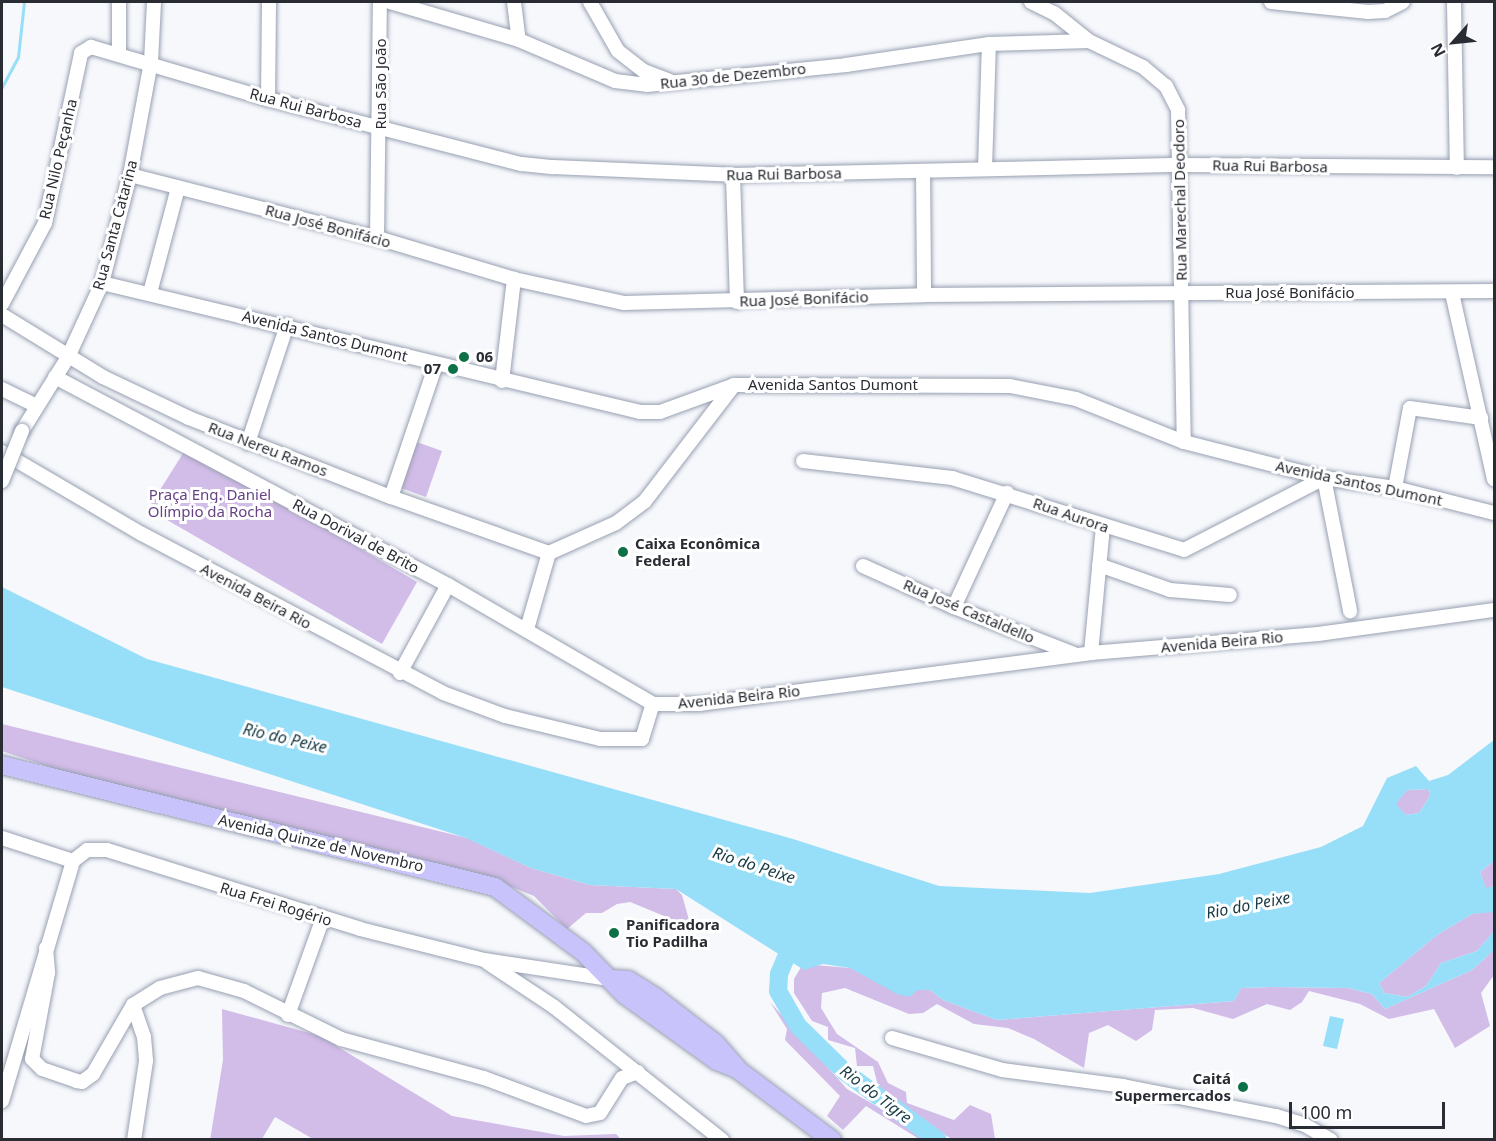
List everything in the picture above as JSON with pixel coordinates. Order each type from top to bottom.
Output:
[{"type":"main road","name":"Avenida Quinze de Novembro","points":[[2,765],[495,887],[547,922],[612,979],[625,995],[653,1006],[687,1031],[717,1061],[737,1069],[832,1140]]},
{"type":"street","points":[[119,2],[119,53]]},
{"type":"street","name":"Rua Santa Catarina","points":[[2,481],[35,405],[68,357],[102,283],[130,175],[151,62],[154,2]]},
{"type":"street","points":[[268,99],[269,2]]},
{"type":"street","name":"Rua São João","points":[[377,238],[381,128],[380,2]]},
{"type":"street","name":"Rua 30 de Dezembro","points":[[390,2],[519,40],[615,81],[646,86],[846,65],[989,44],[1089,41]]},
{"type":"street","points":[[514,2],[519,40]]},
{"type":"street","points":[[590,2],[618,51],[644,71],[672,82]]},
{"type":"street","name":"Rua Marechal Deodoro","points":[[1031,2],[1053,13],[1089,41],[1143,67],[1166,86],[1178,110],[1182,165],[1181,294],[1184,442]]},
{"type":"street","points":[[1271,2],[1368,12],[1385,11],[1403,2]]},
{"type":"street","points":[[1454,2],[1457,168]]},
{"type":"street","points":[[985,169],[989,44]]},
{"type":"street","name":"Rua Rui Barbosa","points":[[90,47],[151,62],[268,99],[530,165],[733,175],[1182,165],[1494,167]]},
{"type":"street","name":"Rua Nilo Peçanha","points":[[2,304],[45,223],[81,53],[90,47]]},
{"type":"street","points":[[923,171],[924,295]]},
{"type":"street","name":"Rua José Bonifácio","points":[[130,175],[377,238],[514,279],[624,303],[737,302],[924,295],[1494,291]]},
{"type":"street","points":[[733,175],[737,302]]},
{"type":"street","points":[[150,293],[178,188]]},
{"type":"street","points":[[502,381],[514,279]]},
{"type":"street","name":"Avenida Santos Dumont","points":[[102,283],[287,325],[502,381],[640,412],[660,412],[734,385],[1010,386],[1076,399],[1184,442],[1324,478],[1395,488],[1494,513]]},
{"type":"street","points":[[1452,293],[1494,479]]},
{"type":"street","name":"Rua Nereu Ramos","points":[[2,315],[103,377],[248,443],[391,497],[549,552]]},
{"type":"street","points":[[248,443],[287,325]]},
{"type":"street","points":[[391,497],[436,364]]},
{"type":"street","name":"Rua Dorival de Brito","points":[[55,377],[448,585],[653,704]]},
{"type":"street","points":[[527,629],[549,552],[616,523],[632,512],[707,422],[734,385]]},
{"type":"street","points":[[2,388],[35,405]]},
{"type":"street","points":[[685,402],[707,422]]},
{"type":"street","points":[[1395,488],[1410,408],[1481,418]]},
{"type":"street","name":"Avenida Beira Rio","points":[[2,452],[142,534],[400,674],[505,716],[600,739],[642,739],[653,704],[700,705],[1091,652],[1318,634],[1494,610]]},
{"type":"street","name":"Rua Aurora","points":[[803,461],[952,478],[1007,493],[1103,526],[1184,550],[1324,478]]},
{"type":"street","points":[[1324,478],[1350,610]]},
{"type":"street","points":[[954,608],[1007,493]]},
{"type":"street","points":[[1091,652],[1103,526]]},
{"type":"street","points":[[1099,565],[1170,590],[1230,594]]},
{"type":"street","name":"Rua José Castaldello","points":[[863,566],[954,608],[1077,655]]},
{"type":"street","points":[[400,674],[448,585]]},
{"type":"street","points":[[2,838],[73,861],[2,1101]]},
{"type":"street","name":"Rua Frei Rogério","points":[[73,861],[87,850],[107,850],[323,918],[484,960],[612,979]]},
{"type":"street","points":[[288,1015],[323,918]]},
{"type":"street","points":[[46,948],[48,973],[32,1059],[36,1066],[76,1081],[88,1079],[133,1005],[159,988],[198,978],[244,991],[288,1015],[341,1039],[484,1077],[586,1116],[600,1113],[622,1078],[638,1072]]},
{"type":"street","name":"Rua Frei Rogério","points":[[484,960],[532,990],[722,1140]]},
{"type":"street","points":[[133,1005],[144,1037],[146,1061],[134,1140]]},
{"type":"street","points":[[892,1038],[1002,1071],[1123,1086],[1276,1116],[1303,1124],[1331,1140]]},
{"type":"green space","points":[[414,441],[442,451],[426,497],[398,487]]},
{"type":"green space","name":"Praça Eng. Daniel Olímpio da Rocha","points":[[187,447],[417,582],[382,644],[148,509]]},
{"type":"green space","points":[[2,724],[467,838],[531,868],[590,885],[676,889],[682,895],[691,927],[630,902],[617,904],[602,913],[586,913],[567,929],[534,896],[489,878],[85,779],[2,751]]},
{"type":"green space","points":[[1428,789],[1430,796],[1419,813],[1406,815],[1395,804],[1407,790]]},
{"type":"green space","points":[[1494,861],[1494,886],[1486,889],[1480,872]]},
{"type":"green space","points":[[1494,911],[1494,931],[1477,951],[1441,963],[1426,986],[1407,997],[1384,993],[1379,983],[1437,935],[1472,914]]},
{"type":"green space","points":[[1494,950],[1494,975],[1481,993],[1490,1026],[1455,1048],[1434,1009],[1389,1019],[1360,1004],[1309,991],[1302,1002],[1290,1010],[1267,1004],[1233,1019],[1193,1008],[1155,1010],[1152,1030],[1136,1041],[1108,1025],[1089,1033],[1084,1068],[1034,1039],[1008,1028],[974,1024],[937,1004],[923,1013],[909,1014],[845,988],[822,993],[821,1008],[837,1034],[878,1062],[888,1083],[906,1092],[907,1103],[954,1120],[970,1105],[991,1114],[995,1139],[952,1139],[890,1102],[878,1086],[873,1066],[857,1066],[855,1048],[828,1040],[828,1027],[812,1021],[794,993],[794,979],[803,964],[850,968],[930,990],[943,1000],[997,1020],[1234,1001],[1241,988],[1271,987],[1348,988],[1372,994],[1385,1009],[1472,970]]},
{"type":"green space","points":[[770,1002],[847,1089],[933,1139],[919,1139],[866,1106],[843,1130],[827,1116],[840,1096],[785,1040],[787,1029]]},
{"type":"green space","points":[[222,1009],[320,1036],[452,1116],[564,1136],[616,1134],[621,1139],[313,1139],[275,1117],[262,1139],[210,1140],[223,1060]]},
{"type":"water","name":"Rio do Peixe","points":[[2,587],[147,659],[793,839],[939,886],[1090,893],[1219,874],[1321,847],[1363,826],[1387,778],[1416,766],[1429,781],[1448,775],[1494,740],[1494,861],[1480,872],[1486,888],[1494,886],[1494,912],[1472,914],[1437,935],[1379,983],[1384,993],[1407,997],[1426,986],[1441,963],[1477,951],[1494,931],[1494,950],[1472,970],[1385,1009],[1372,994],[1348,988],[1271,987],[1241,988],[1234,1001],[997,1020],[943,1000],[930,990],[918,990],[909,997],[897,994],[850,968],[823,964],[804,970],[676,889],[590,885],[531,868],[466,838],[2,687]],"holes":[[[1428,789],[1430,796],[1419,813],[1406,815],[1396,804],[1407,790]]]},
{"type":"water","points":[[1330,1016],[1344,1019],[1337,1049],[1323,1046]]},
{"type":"waterway","points":[[2,87],[18,57],[24,2]]},
{"type":"waterway","name":"Rio do Tigre","points":[[795,936],[779,974],[778,991],[798,1026],[845,1072],[938,1140]]},
{"type":"place","name":"06","points":[[464,357]]},
{"type":"place","name":"07","points":[[453,369]]},
{"type":"place","name":"Caixa Econômica Federal","points":[[623,552]]},
{"type":"place","name":"Panificadora Tio Padilha","points":[[614,933]]},
{"type":"place","name":"Caitá Supermercados","points":[[1243,1087]]}]
